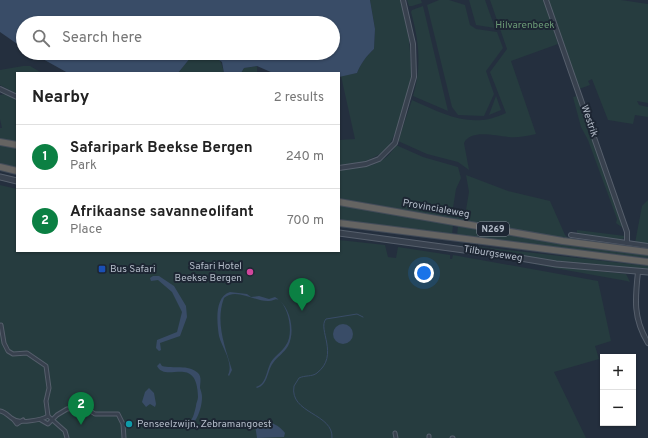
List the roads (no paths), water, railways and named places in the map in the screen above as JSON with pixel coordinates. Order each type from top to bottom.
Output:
[{"type":"highway","points":[[0,142],[16,145]]},
{"type":"highway","points":[[0,167],[16,171]]},
{"type":"highway","name":"Provincialeweg","points":[[340,202],[563,241],[648,252]]},
{"type":"highway","name":"N269","points":[[340,223],[648,262]]},
{"type":"street","points":[[340,168],[366,164],[379,159],[395,142],[414,77],[413,44],[404,0]]},
{"type":"street","name":"Westrik","points":[[546,0],[627,232],[627,243]]},
{"type":"street","points":[[0,89],[16,97]]},
{"type":"street","points":[[0,177],[16,181]]},
{"type":"street","name":"Tilburgseweg","points":[[340,233],[556,264],[648,272]]},
{"type":"street","points":[[571,235],[648,246]]},
{"type":"street","points":[[638,272],[635,309],[640,328],[648,343]]},
{"type":"street","points":[[0,324],[4,343],[9,351],[13,354],[25,353],[46,366],[50,390],[46,404],[48,416],[65,430],[66,438]]},
{"type":"street","points":[[41,420],[48,424],[65,410],[84,407],[93,413],[101,415],[119,414],[123,426],[124,438]]},
{"type":"street","points":[[0,410],[7,413],[14,420],[41,420],[48,416]]},
{"type":"street","points":[[395,433],[396,438]]},
{"type":"water","points":[[0,0],[370,0],[375,29],[374,49],[364,60],[357,73],[340,77],[340,72],[271,72],[257,66],[244,68],[242,72],[224,72],[222,62],[219,60],[340,60],[340,16],[16,16],[16,43],[0,32]]},
{"type":"water","points":[[45,60],[189,60],[179,72],[66,72]]},
{"type":"water","points":[[153,276],[159,276],[174,286],[186,306],[187,317],[180,336],[160,343],[161,350],[159,351],[156,348],[157,340],[177,332],[182,312],[172,292],[158,280],[151,281],[150,278]]},
{"type":"water","points":[[230,292],[247,294],[251,297],[259,296],[269,299],[275,297],[278,299],[264,301],[240,294],[229,295],[224,298],[220,316],[224,343],[232,370],[229,376],[229,361],[219,336],[217,318],[221,299]]},
{"type":"water","points":[[283,305],[288,312],[291,326],[288,346],[271,366],[263,384],[257,388],[256,387],[264,381],[271,361],[284,348],[288,340],[290,328]]},
{"type":"water","points":[[343,324],[350,327],[353,334],[350,341],[343,344],[336,341],[333,334],[336,327]]},
{"type":"water","points":[[160,363],[162,366],[166,367],[194,370],[199,375],[202,403],[198,416],[191,425],[180,427],[173,423],[177,421],[186,425],[192,419],[198,398],[196,384],[192,376],[187,373],[161,371],[157,366]]},
{"type":"water","points":[[149,388],[154,393],[156,404],[155,407],[150,404],[146,407],[142,402],[145,392]]},
{"type":"water","points":[[260,420],[271,422],[283,430],[285,433],[284,437],[257,438],[255,425]]},
{"type":"waterway","points":[[332,438],[331,430],[326,423],[298,402],[294,395],[294,386],[299,378],[311,376],[317,373],[324,366],[328,351],[324,329],[326,319],[357,314],[363,317]]},
{"type":"place","name":"Bus Safari","points":[[102,269]]},
{"type":"place","name":"Safari Hotel Beekse Bergen","points":[[250,272]]},
{"type":"place","name":"Safaripark Beekse Bergen","points":[[302,311]]},
{"type":"place","name":"Penseelzwijn, Zebramangoest","points":[[129,424]]},
{"type":"place","name":"Afrikaanse savanneolifant","points":[[81,425]]},
{"type":"park label","name":"Hilvarenbeek","points":[[525,25]]}]
